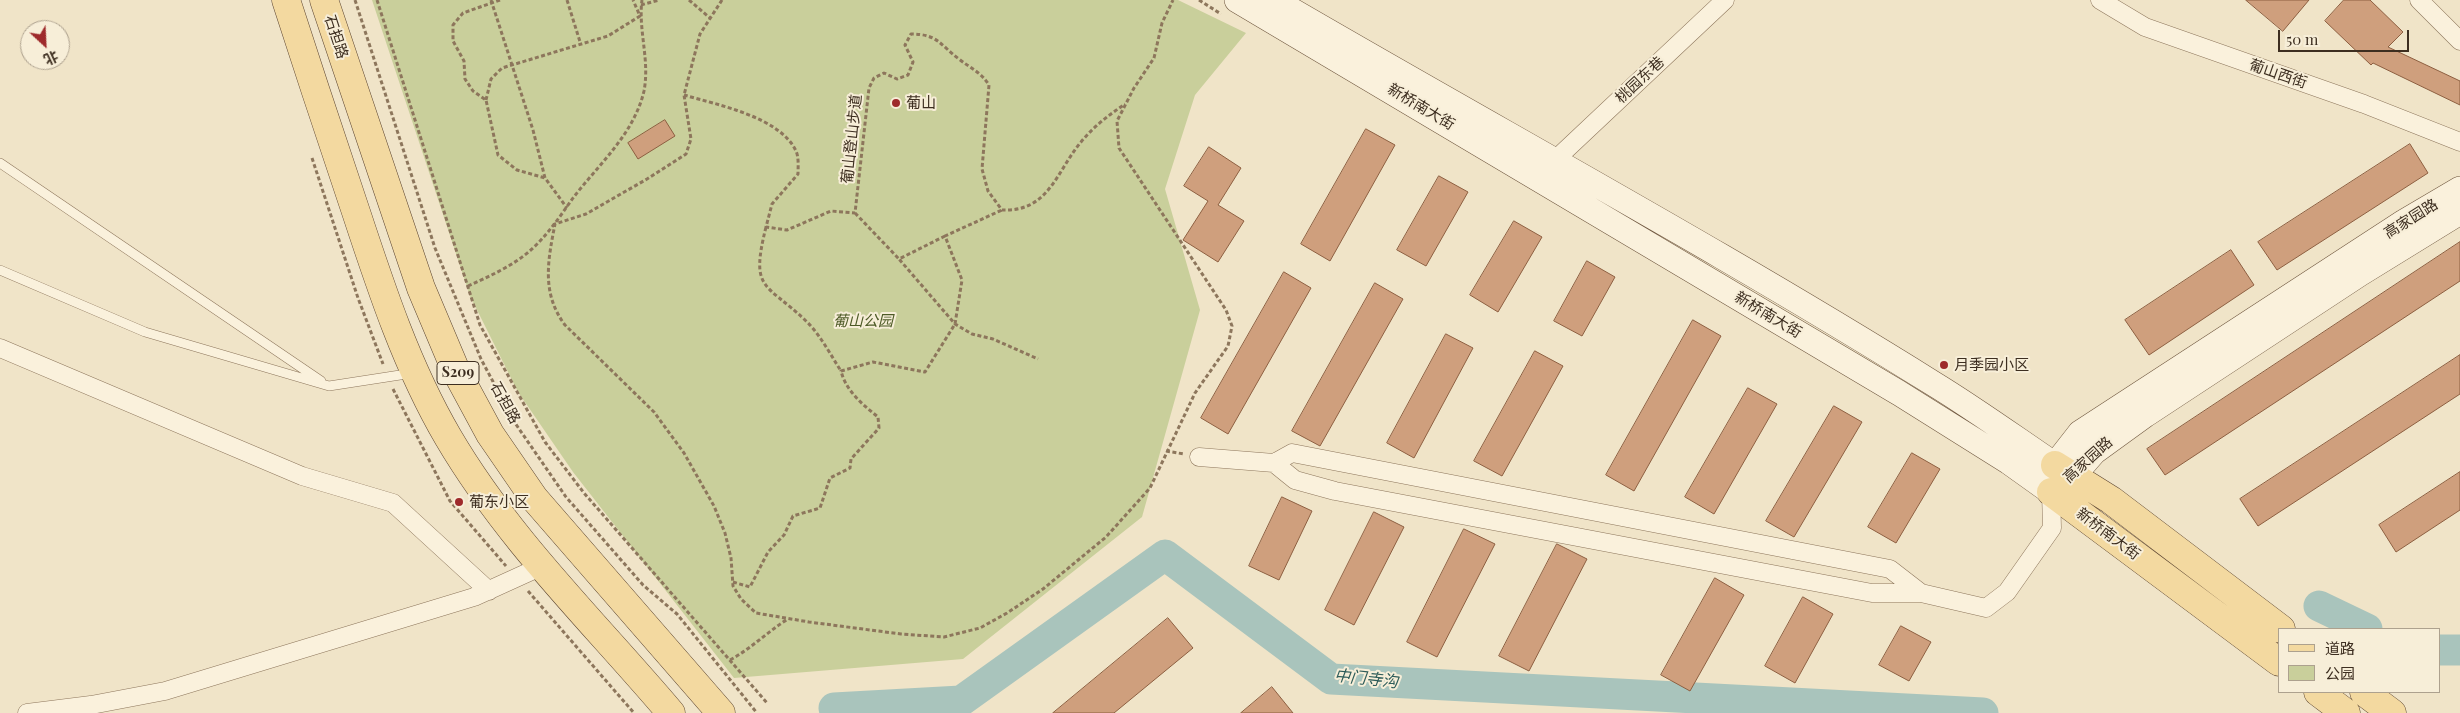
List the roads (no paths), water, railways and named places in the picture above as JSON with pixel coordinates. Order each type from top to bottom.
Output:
[{"type":"main road","name":"S209","points":[[286,0],[387,305],[415,372],[447,436],[482,490],[540,567],[671,713]]},
{"type":"main road","name":"石担路","points":[[324,0],[420,288],[456,371],[490,434],[534,498],[721,713]]},
{"type":"main road","name":"新桥南大街","points":[[1237,0],[1899,392],[2009,462],[2060,478],[2111,500],[2280,628]]},
{"type":"main road","name":"新桥南大街","points":[[1274,0],[1392,69],[1556,160],[1935,384],[2060,478],[2278,661]]},
{"type":"main road","name":"高家园路","points":[[2060,478],[2080,433],[2404,222],[2460,189]]},
{"type":"main road","name":"高家园路","points":[[2060,478],[2145,414],[2362,273],[2460,212]]},
{"type":"main road","points":[[2319,693],[2346,713]]},
{"type":"main road","points":[[2365,693],[2392,713]]},
{"type":"street","name":"桃园东巷","points":[[1556,160],[1725,0]]},
{"type":"street","name":"葡山西街","points":[[2100,0],[2145,27],[2364,104],[2460,142]]},
{"type":"street","points":[[2419,0],[2460,41]]},
{"type":"street","points":[[0,348],[302,476],[393,503],[489,591]]},
{"type":"street","points":[[1199,457],[1274,463],[1292,453],[1890,569],[1921,593]]},
{"type":"street","points":[[1274,463],[1295,480],[1335,491],[1872,593],[1921,593],[1986,608],[2007,592],[2052,528],[2060,478]]},
{"type":"street","points":[[27,713],[91,705],[166,690],[286,656],[489,591],[540,567]]},
{"type":"lane","points":[[0,163],[329,386]]},
{"type":"lane","points":[[0,270],[145,332],[329,386],[415,372]]},
{"type":"waterway","name":"中门寺沟","points":[[834,708],[961,701],[1165,555],[1331,679],[1983,713]]},
{"type":"waterway","name":"中门寺沟","points":[[2319,606],[2365,628]]},
{"type":"waterway","name":"中门寺沟","points":[[2440,650],[2460,650]]},
{"type":"place","name":"葡山","points":[[896,103]]},
{"type":"place","name":"月季园小区","points":[[1944,365]]},
{"type":"place","name":"葡东小区","points":[[459,502]]},
{"type":"park label","name":"葡山公园","points":[[863,321]]}]
